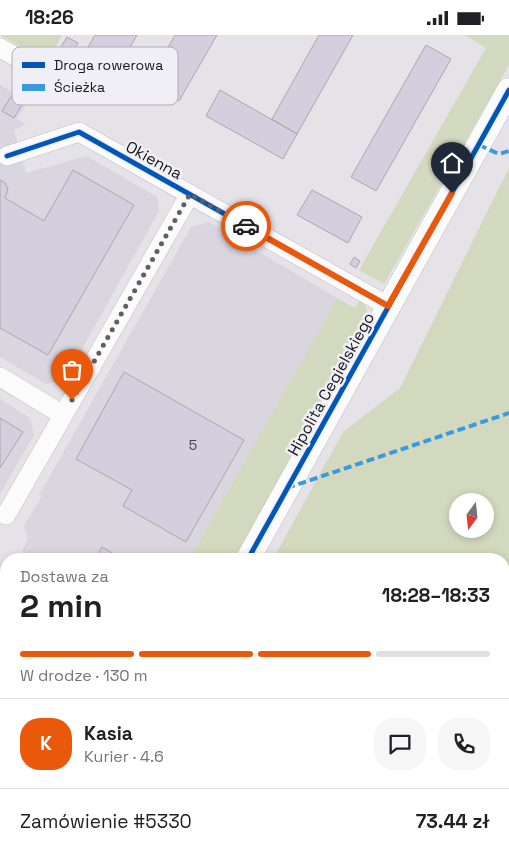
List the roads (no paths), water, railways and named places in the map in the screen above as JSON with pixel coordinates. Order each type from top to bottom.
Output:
[{"type":"street","points":[[0,48],[12,55]]},
{"type":"street","name":"Hipolita Cegielskiego","points":[[251,553],[509,90]]},
{"type":"street","name":"Okienna","points":[[7,156],[79,132],[388,306]]},
{"type":"street","name":"Okienna","points":[[6,515],[190,194]]},
{"type":"street","points":[[0,377],[63,415]]}]
